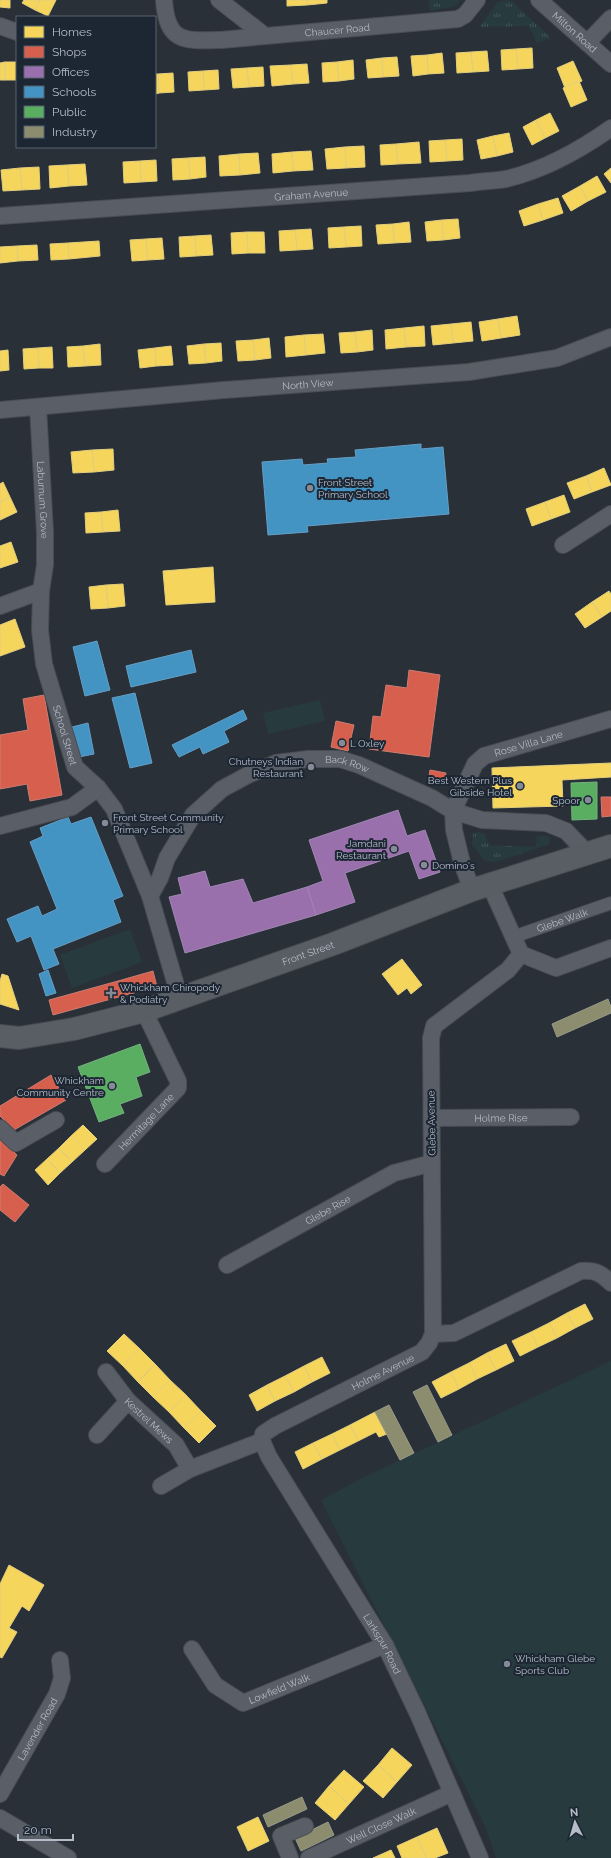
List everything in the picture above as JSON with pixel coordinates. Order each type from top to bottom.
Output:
[{"type":"main road","name":"Front Street","points":[[0,1036],[19,1038],[68,1030],[144,1011],[333,944],[481,887],[611,846]]},
{"type":"street","name":"Chaucer Road","points":[[164,0],[166,23],[176,34],[190,41],[221,40],[458,19],[465,15],[477,0]]},
{"type":"street","points":[[219,0],[264,35]]},
{"type":"street","name":"Milton Road","points":[[539,0],[611,64]]},
{"type":"street","points":[[587,43],[611,18]]},
{"type":"street","points":[[0,26],[16,32]]},
{"type":"street","name":"Graham Avenue","points":[[0,216],[470,183],[506,179],[555,161],[596,139],[611,128]]},
{"type":"street","name":"North View","points":[[0,410],[224,390],[469,372],[557,358],[611,337]]},
{"type":"street","name":"Laburnum Grove","points":[[38,407],[45,532],[45,565],[42,591]]},
{"type":"street","points":[[563,545],[611,514]]},
{"type":"street","points":[[0,606],[42,591]]},
{"type":"street","name":"School Street","points":[[42,591],[40,630],[44,664],[75,768],[98,788],[114,809],[150,896],[180,999]]},
{"type":"street","name":"Rose Villa Lane","points":[[453,811],[475,764],[484,756],[611,719]]},
{"type":"street","name":"Back Row","points":[[150,896],[160,878],[167,858],[193,815],[222,789],[248,775],[276,763],[308,759],[340,759],[359,765],[419,792],[453,811],[482,820],[546,823],[566,831],[587,853]]},
{"type":"street","points":[[0,826],[72,807],[98,788]]},
{"type":"street","points":[[453,811],[454,830],[460,856],[513,937],[521,954],[556,968],[611,948]]},
{"type":"street","name":"Glebe Walk","points":[[513,937],[611,903]]},
{"type":"street","name":"Glebe Avenue","points":[[433,1334],[431,1038],[434,1026],[508,970],[521,954]]},
{"type":"street","name":"Hermitage Lane","points":[[105,1164],[178,1088],[178,1081],[144,1011]]},
{"type":"street","name":"Holme Rise","points":[[432,1118],[571,1117]]},
{"type":"street","points":[[0,1128],[16,1143],[56,1120]]},
{"type":"street","name":"Glebe Rise","points":[[228,1265],[394,1173],[432,1163]]},
{"type":"street","points":[[433,1334],[454,1333],[581,1270],[592,1270],[602,1274],[611,1283]]},
{"type":"street","name":"Holme Avenue","points":[[262,1441],[263,1434],[275,1426],[422,1352],[429,1343],[433,1334]]},
{"type":"street","name":"Kestrel Mews","points":[[106,1372],[128,1401],[176,1445],[190,1469]]},
{"type":"street","points":[[97,1435],[128,1401]]},
{"type":"street","points":[[161,1486],[190,1469],[262,1441]]},
{"type":"street","name":"Larkspur Road","points":[[262,1441],[269,1457],[315,1534],[386,1645],[418,1714],[480,1858]]},
{"type":"street","name":"Lowfield Walk","points":[[192,1649],[214,1685],[243,1703],[386,1645]]},
{"type":"street","name":"Lavender Road","points":[[0,1794],[57,1694],[62,1678],[60,1660]]},
{"type":"street","name":"Well Close Walk","points":[[309,1858],[452,1793]]},
{"type":"street","points":[[0,1818],[68,1858]]},
{"type":"street","points":[[290,1858],[281,1836],[304,1826]]},
{"type":"green space","points":[[429,0],[460,0],[456,6],[430,11]]},
{"type":"green space","points":[[507,0],[513,2],[551,38],[537,43],[529,26],[479,27],[498,2]]},
{"type":"green space","points":[[320,700],[325,721],[268,734],[263,713]]},
{"type":"green space","points":[[478,832],[485,834],[489,845],[536,847],[537,836],[550,837],[549,844],[496,862],[485,861],[472,845],[473,833]]},
{"type":"green space","points":[[130,929],[142,962],[72,988],[60,955]]},
{"type":"green space","name":"Whickham Glebe Sports Club","points":[[611,1361],[611,1858],[496,1858],[486,1828],[321,1500],[364,1477]]},
{"type":"building: Homes","points":[[0,0],[10,0],[10,8],[0,7]]},
{"type":"building: Homes","points":[[24,0],[40,0],[35,10],[22,3]]},
{"type":"building: Homes","points":[[40,0],[56,0],[48,16],[35,10]]},
{"type":"building: Homes","points":[[287,0],[307,0],[307,5],[287,6]]},
{"type":"building: Homes","points":[[307,0],[327,0],[327,3],[307,5]]},
{"type":"building: Homes","points":[[532,48],[533,68],[518,69],[516,49]]},
{"type":"building: Homes","points":[[516,49],[518,69],[502,70],[501,50]]},
{"type":"building: Homes","points":[[487,51],[489,71],[473,72],[471,52]]},
{"type":"building: Homes","points":[[471,52],[473,72],[457,73],[456,53]]},
{"type":"building: Homes","points":[[442,53],[444,73],[428,74],[427,55]]},
{"type":"building: Homes","points":[[427,55],[428,74],[413,76],[411,56]]},
{"type":"building: Homes","points":[[397,57],[399,76],[383,77],[382,58]]},
{"type":"building: Homes","points":[[382,58],[383,77],[368,78],[366,60]]},
{"type":"building: Homes","points":[[353,60],[354,79],[339,81],[337,62]]},
{"type":"building: Homes","points":[[573,61],[582,81],[565,88],[557,68]]},
{"type":"building: Homes","points":[[5,62],[5,80],[0,80],[0,63]]},
{"type":"building: Homes","points":[[5,62],[16,62],[16,80],[5,80]]},
{"type":"building: Homes","points":[[337,62],[339,81],[323,82],[322,63]]},
{"type":"building: Homes","points":[[307,64],[309,83],[293,84],[291,65]]},
{"type":"building: Homes","points":[[291,65],[293,84],[272,86],[270,66]]},
{"type":"building: Homes","points":[[263,67],[264,86],[249,87],[247,68]]},
{"type":"building: Homes","points":[[247,68],[249,87],[233,88],[231,69]]},
{"type":"building: Homes","points":[[218,70],[219,89],[204,90],[203,71]]},
{"type":"building: Homes","points":[[203,71],[204,90],[189,91],[188,72]]},
{"type":"building: Homes","points":[[173,73],[174,92],[159,93],[158,74]]},
{"type":"building: Homes","points":[[156,74],[158,74],[159,93],[156,94]]},
{"type":"building: Homes","points":[[579,81],[587,100],[571,107],[563,88]]},
{"type":"building: Homes","points":[[550,113],[559,131],[545,138],[536,120]]},
{"type":"building: Homes","points":[[536,120],[545,138],[532,145],[523,127]]},
{"type":"building: Homes","points":[[509,133],[513,152],[497,156],[493,136]]},
{"type":"building: Homes","points":[[493,136],[497,156],[481,159],[477,140]]},
{"type":"building: Homes","points":[[462,139],[463,160],[447,161],[445,140]]},
{"type":"building: Homes","points":[[445,140],[447,161],[430,162],[429,141]]},
{"type":"building: Homes","points":[[419,142],[421,163],[398,164],[396,144]]},
{"type":"building: Homes","points":[[396,144],[398,164],[381,165],[380,145]]},
{"type":"building: Homes","points":[[364,146],[365,167],[346,168],[345,147]]},
{"type":"building: Homes","points":[[345,147],[346,168],[327,169],[325,149]]},
{"type":"building: Homes","points":[[311,151],[313,170],[293,171],[292,152]]},
{"type":"building: Homes","points":[[292,152],[293,171],[273,173],[272,154]]},
{"type":"building: Homes","points":[[258,153],[260,173],[240,175],[239,154]]},
{"type":"building: Homes","points":[[239,154],[240,175],[220,176],[219,156]]},
{"type":"building: Homes","points":[[205,157],[206,177],[190,179],[188,158]]},
{"type":"building: Homes","points":[[188,158],[190,179],[173,180],[172,159]]},
{"type":"building: Homes","points":[[156,160],[157,181],[141,182],[140,161]]},
{"type":"building: Homes","points":[[140,161],[141,182],[124,183],[123,162]]},
{"type":"building: Homes","points":[[85,164],[87,185],[69,186],[67,165]]},
{"type":"building: Homes","points":[[67,165],[69,186],[50,188],[49,166]]},
{"type":"building: Homes","points":[[39,167],[40,189],[22,190],[20,168]]},
{"type":"building: Homes","points":[[20,168],[22,190],[3,191],[1,170]]},
{"type":"building: Homes","points":[[611,168],[611,183],[604,174]]},
{"type":"building: Homes","points":[[597,176],[606,192],[588,201],[580,186]]},
{"type":"building: Homes","points":[[580,186],[588,201],[571,211],[562,196]]},
{"type":"building: Homes","points":[[558,198],[563,213],[543,220],[538,204]]},
{"type":"building: Homes","points":[[538,204],[543,220],[524,226],[519,211]]},
{"type":"building: Homes","points":[[458,219],[460,238],[443,240],[442,220]]},
{"type":"building: Homes","points":[[442,220],[443,240],[427,241],[425,222]]},
{"type":"building: Homes","points":[[409,222],[411,242],[394,243],[393,224]]},
{"type":"building: Homes","points":[[393,224],[394,243],[378,244],[376,225]]},
{"type":"building: Homes","points":[[361,226],[362,246],[346,247],[344,227]]},
{"type":"building: Homes","points":[[344,227],[346,247],[329,248],[328,228]]},
{"type":"building: Homes","points":[[311,229],[313,249],[297,250],[295,230]]},
{"type":"building: Homes","points":[[295,230],[297,250],[280,251],[279,231]]},
{"type":"building: Homes","points":[[247,232],[264,232],[265,253],[248,253]]},
{"type":"building: Homes","points":[[247,232],[248,253],[232,254],[231,233]]},
{"type":"building: Homes","points":[[211,235],[213,255],[196,256],[195,236]]},
{"type":"building: Homes","points":[[195,236],[196,256],[180,257],[179,237]]},
{"type":"building: Homes","points":[[162,238],[164,259],[148,260],[146,239]]},
{"type":"building: Homes","points":[[146,239],[148,260],[132,261],[130,240]]},
{"type":"building: Homes","points":[[99,241],[100,256],[69,259],[68,243]]},
{"type":"building: Homes","points":[[68,243],[69,259],[51,260],[50,244]]},
{"type":"building: Homes","points":[[37,245],[38,260],[18,261],[17,246]]},
{"type":"building: Homes","points":[[17,246],[18,261],[0,263],[0,247]]},
{"type":"building: Homes","points":[[517,316],[520,335],[501,338],[498,319]]},
{"type":"building: Homes","points":[[498,319],[501,338],[482,341],[479,322]]},
{"type":"building: Homes","points":[[471,322],[473,341],[453,343],[451,324]]},
{"type":"building: Homes","points":[[451,324],[453,343],[433,345],[431,326]]},
{"type":"building: Homes","points":[[424,326],[425,346],[406,347],[404,328]]},
{"type":"building: Homes","points":[[404,328],[406,347],[386,349],[385,330]]},
{"type":"building: Homes","points":[[372,330],[373,350],[357,352],[355,332]]},
{"type":"building: Homes","points":[[355,332],[357,352],[341,353],[339,333]]},
{"type":"building: Homes","points":[[323,334],[325,353],[306,355],[304,335]]},
{"type":"building: Homes","points":[[304,335],[306,355],[286,357],[285,337]]},
{"type":"building: Homes","points":[[269,338],[271,358],[255,360],[253,340]]},
{"type":"building: Homes","points":[[253,340],[255,360],[238,361],[236,341]]},
{"type":"building: Homes","points":[[221,343],[222,361],[206,363],[204,344]]},
{"type":"building: Homes","points":[[100,344],[101,365],[85,366],[83,346]]},
{"type":"building: Homes","points":[[204,344],[206,363],[189,364],[187,346]]},
{"type":"building: Homes","points":[[83,346],[85,366],[68,367],[67,347]]},
{"type":"building: Homes","points":[[171,346],[173,365],[156,366],[155,348]]},
{"type":"building: Homes","points":[[52,347],[53,368],[39,368],[38,348]]},
{"type":"building: Homes","points":[[38,348],[39,368],[24,369],[23,349]]},
{"type":"building: Homes","points":[[155,348],[156,366],[140,368],[138,350]]},
{"type":"building: Homes","points":[[8,350],[9,370],[0,371],[0,351]]},
{"type":"building: Homes","points":[[113,449],[114,470],[94,472],[92,450]]},
{"type":"building: Homes","points":[[92,450],[94,472],[73,473],[71,452]]},
{"type":"building: Homes","points":[[604,468],[611,485],[592,492],[586,476]]},
{"type":"building: Homes","points":[[586,476],[592,492],[574,499],[567,483]]},
{"type":"building: Homes","points":[[3,482],[10,497],[0,502],[0,484]]},
{"type":"building: Homes","points":[[564,495],[570,512],[551,519],[545,502]]},
{"type":"building: Homes","points":[[10,497],[17,512],[0,520],[0,502]]},
{"type":"building: Homes","points":[[545,502],[551,519],[532,526],[526,509]]},
{"type":"building: Homes","points":[[118,510],[120,531],[103,532],[101,512]]},
{"type":"building: Homes","points":[[101,512],[103,532],[86,533],[85,513]]},
{"type":"building: Homes","points":[[11,542],[18,562],[0,568],[0,546]]},
{"type":"building: Homes","points":[[213,567],[215,602],[166,605],[163,571]]},
{"type":"building: Homes","points":[[123,584],[125,606],[108,608],[106,585]]},
{"type":"building: Homes","points":[[106,585],[108,608],[91,609],[89,587]]},
{"type":"building: Homes","points":[[609,591],[611,594],[611,611],[602,617],[592,602]]},
{"type":"building: Homes","points":[[592,602],[602,617],[585,628],[575,614]]},
{"type":"building: Homes","points":[[15,619],[25,647],[0,656],[0,625]]},
{"type":"building: Homes","points":[[611,763],[611,777],[562,780],[563,806],[493,808],[492,768]]},
{"type":"building: Homes","points":[[402,959],[422,985],[411,994],[407,988],[398,995],[382,974]]},
{"type":"building: Homes","points":[[2,974],[8,976],[19,1010],[0,1004],[0,981]]},
{"type":"building: Homes","points":[[83,1125],[97,1139],[85,1150],[71,1136]]},
{"type":"building: Homes","points":[[71,1136],[85,1150],[72,1162],[59,1148]]},
{"type":"building: Homes","points":[[59,1148],[72,1162],[60,1173],[47,1159]]},
{"type":"building: Homes","points":[[47,1159],[60,1173],[48,1185],[35,1170]]},
{"type":"building: Homes","points":[[585,1304],[593,1319],[575,1328],[567,1313]]},
{"type":"building: Homes","points":[[567,1313],[575,1328],[557,1338],[549,1323]]},
{"type":"building: Homes","points":[[549,1323],[557,1338],[538,1347],[531,1332]]},
{"type":"building: Homes","points":[[531,1332],[538,1347],[520,1356],[512,1341]]},
{"type":"building: Homes","points":[[124,1334],[140,1349],[123,1366],[107,1351]]},
{"type":"building: Homes","points":[[506,1344],[514,1361],[496,1370],[487,1353]]},
{"type":"building: Homes","points":[[140,1349],[155,1364],[138,1382],[123,1366]]},
{"type":"building: Homes","points":[[487,1353],[496,1370],[477,1379],[469,1363]]},
{"type":"building: Homes","points":[[322,1357],[330,1373],[312,1382],[304,1366]]},
{"type":"building: Homes","points":[[469,1363],[477,1379],[459,1389],[451,1372]]},
{"type":"building: Homes","points":[[155,1364],[170,1380],[153,1397],[138,1382]]},
{"type":"building: Homes","points":[[304,1366],[312,1382],[294,1392],[285,1376]]},
{"type":"building: Homes","points":[[451,1372],[459,1389],[441,1398],[432,1382]]},
{"type":"building: Homes","points":[[285,1376],[294,1392],[275,1401],[267,1385]]},
{"type":"building: Homes","points":[[170,1380],[186,1395],[169,1412],[153,1397]]},
{"type":"building: Homes","points":[[267,1385],[275,1401],[257,1411],[249,1395]]},
{"type":"building: Homes","points":[[186,1395],[201,1411],[184,1428],[169,1412]]},
{"type":"building: Homes","points":[[201,1411],[216,1426],[199,1443],[184,1428]]},
{"type":"building: Homes","points":[[375,1412],[387,1434],[379,1437],[376,1432],[358,1441],[350,1425]]},
{"type":"building: Homes","points":[[350,1425],[358,1441],[340,1450],[332,1434]]},
{"type":"building: Homes","points":[[332,1434],[340,1450],[322,1459],[313,1443]]},
{"type":"building: Homes","points":[[313,1443],[322,1459],[303,1469],[295,1452]]},
{"type":"building: Homes","points":[[9,1565],[44,1585],[29,1611],[22,1606],[9,1628],[17,1632],[2,1658],[0,1657],[0,1584]]},
{"type":"building: Homes","points":[[392,1748],[412,1765],[397,1782],[378,1765]]},
{"type":"building: Homes","points":[[378,1765],[397,1782],[383,1798],[363,1781]]},
{"type":"building: Homes","points":[[344,1770],[364,1787],[349,1804],[329,1786]]},
{"type":"building: Homes","points":[[329,1786],[349,1804],[335,1820],[315,1803]]},
{"type":"building: Homes","points":[[258,1817],[269,1841],[248,1851],[237,1827]]},
{"type":"building: Homes","points":[[437,1828],[448,1853],[435,1858],[426,1858],[417,1837]]},
{"type":"building: Homes","points":[[417,1837],[426,1858],[402,1858],[397,1846]]},
{"type":"building: Homes","points":[[391,1850],[395,1858],[373,1858]]},
{"type":"building: Shops","points":[[409,670],[440,675],[429,757],[369,749],[373,716],[381,717],[386,685],[407,688]]},
{"type":"building: Shops","points":[[44,695],[62,795],[30,801],[27,784],[0,789],[0,735],[28,730],[23,699]]},
{"type":"building: Shops","points":[[336,721],[354,725],[348,751],[331,747]]},
{"type":"building: Shops","points":[[430,770],[446,773],[444,785],[428,783]]},
{"type":"building: Shops","points":[[601,797],[611,797],[611,816],[602,817]]},
{"type":"building: Shops","points":[[153,971],[157,987],[122,996],[118,981]]},
{"type":"building: Shops","points":[[118,981],[122,996],[53,1015],[49,1000]]},
{"type":"building: Shops","points":[[51,1075],[66,1100],[14,1130],[0,1116],[0,1106]]},
{"type":"building: Shops","points":[[0,1139],[17,1155],[4,1176],[0,1174]]},
{"type":"building: Shops","points":[[3,1184],[29,1205],[15,1222],[0,1210],[0,1187]]},
{"type":"building: Offices","points":[[398,810],[407,836],[425,830],[440,872],[419,879],[409,851],[345,873],[355,902],[316,915],[307,887],[323,881],[309,840]]},
{"type":"building: Offices","points":[[205,871],[210,887],[243,879],[253,903],[307,887],[316,915],[185,953],[169,897],[182,894],[178,878]]},
{"type":"building: Schools","points":[[421,444],[421,449],[443,447],[449,514],[307,526],[308,532],[268,535],[262,462],[302,459],[303,465],[328,463],[327,459],[356,457],[355,450]]},
{"type":"building: Schools","points":[[97,641],[110,690],[85,696],[73,647]]},
{"type":"building: Schools","points":[[191,650],[196,672],[131,687],[126,666]]},
{"type":"building: Schools","points":[[135,693],[152,763],[130,768],[112,698]]},
{"type":"building: Schools","points":[[243,710],[247,719],[224,731],[229,742],[203,754],[200,747],[179,757],[172,745]]},
{"type":"building: Schools","points":[[88,723],[94,754],[79,757],[72,727]]},
{"type":"building: Schools","points":[[68,817],[71,824],[91,817],[123,896],[113,900],[121,922],[53,949],[59,964],[44,970],[31,936],[17,942],[7,919],[38,906],[42,916],[57,909],[30,842],[43,836],[40,828]]},
{"type":"building: Schools","points":[[48,970],[56,993],[46,996],[39,974]]},
{"type":"building: Public","points":[[597,782],[597,819],[572,820],[571,783]]},
{"type":"building: Public","name":"Whickham Community Centre","points":[[140,1044],[150,1072],[136,1077],[142,1096],[120,1104],[124,1113],[99,1122],[78,1067]]},
{"type":"building: Industry","points":[[608,999],[611,1007],[611,1013],[557,1037],[552,1024]]},
{"type":"building: Industry","points":[[427,1385],[452,1435],[438,1442],[413,1392]]},
{"type":"building: Industry","points":[[389,1405],[414,1453],[400,1460],[375,1412]]},
{"type":"building: Industry","points":[[302,1797],[307,1809],[268,1827],[263,1815]]},
{"type":"building: Industry","points":[[328,1822],[334,1835],[301,1851],[295,1838]]},
{"type":"place","name":"Front Street Primary School","points":[[310,488]]},
{"type":"place","name":"L Oxley","points":[[342,743]]},
{"type":"place","name":"Chutneys Indian Restaurant","points":[[311,767]]},
{"type":"place","name":"Best Western Plus Gibside Hotel","points":[[520,786]]},
{"type":"place","name":"Spoor","points":[[588,800]]},
{"type":"place","name":"Front Street Community Primary School","points":[[105,823]]},
{"type":"place","name":"Jamdani Restaurant","points":[[394,849]]},
{"type":"place","name":"Domino's","points":[[424,865]]},
{"type":"place","name":"Whickham Chiropody & Podiatry","points":[[111,993]]},
{"type":"place","name":"Whickham Community Centre","points":[[112,1086]]},
{"type":"place","name":"Whickham Glebe Sports Club","points":[[507,1664]]}]
